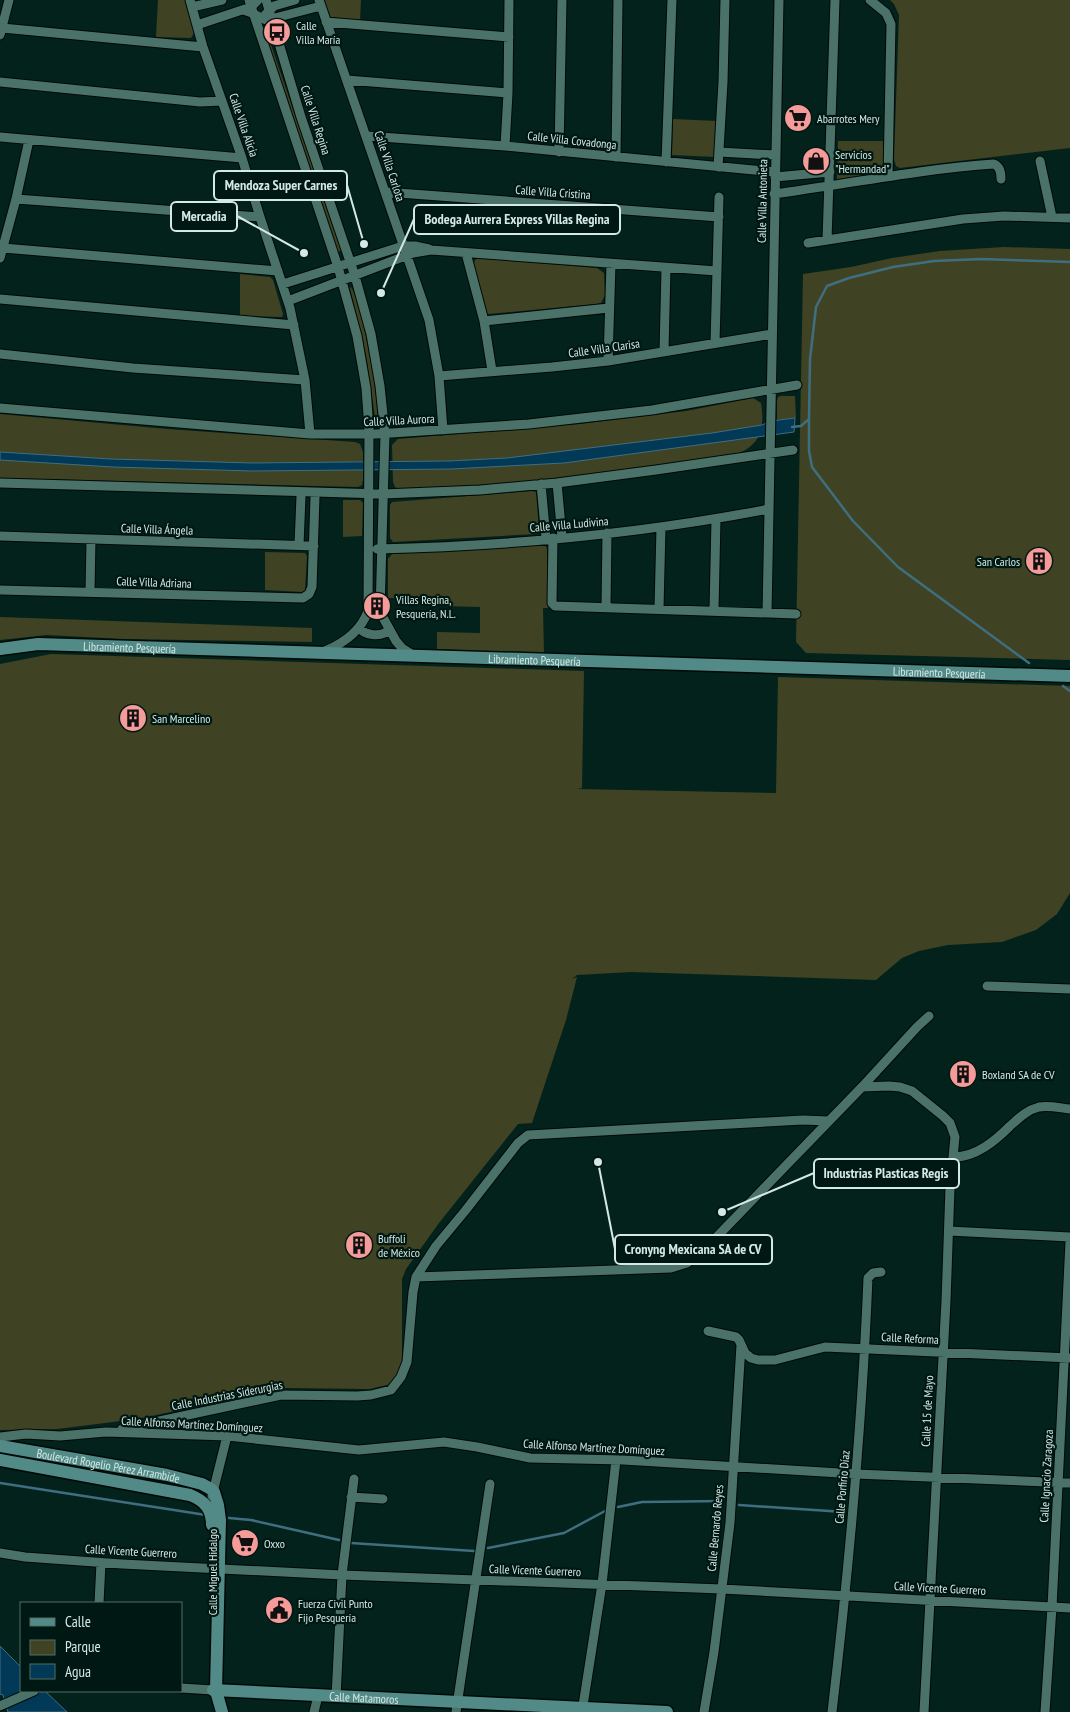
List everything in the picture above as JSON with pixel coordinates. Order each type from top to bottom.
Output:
[{"type":"main road","name":"Libramiento Pesquería","points":[[0,649],[38,644],[1070,676]]},
{"type":"main road","name":"Boulevard Rogelio Pérez Arrambide","points":[[0,1446],[167,1475],[202,1484],[214,1492]]},
{"type":"main road","name":"Boulevard Rogelio Pérez Arrambide","points":[[0,1460],[177,1492],[196,1497],[208,1506]]},
{"type":"main road","points":[[214,1492],[220,1520],[215,1568],[215,1690],[220,1712]]},
{"type":"main road","name":"Calle Miguel Hidalgo","points":[[208,1506],[212,1519],[215,1568]]},
{"type":"main road","name":"Calle Matamoros","points":[[215,1690],[336,1697],[457,1708],[667,1712]]},
{"type":"street","points":[[9,0],[1,31],[203,47]]},
{"type":"street","points":[[191,3],[222,0]]},
{"type":"street","points":[[240,0],[242,6],[275,12],[277,5],[295,0]]},
{"type":"street","points":[[505,146],[508,93],[509,0]]},
{"type":"street","points":[[559,152],[562,0]]},
{"type":"street","points":[[616,157],[618,0]]},
{"type":"street","points":[[666,162],[672,0]]},
{"type":"street","points":[[718,166],[725,0]]},
{"type":"street","name":"Calle Villa Antonieta","points":[[770,452],[779,0]]},
{"type":"street","points":[[827,240],[835,0]]},
{"type":"street","points":[[870,0],[881,7],[889,16],[891,24],[888,176]]},
{"type":"street","name":"Calle Villa Alicia","points":[[191,3],[203,47],[242,158],[288,301],[305,380],[310,434]]},
{"type":"street","points":[[197,25],[260,9],[317,4]]},
{"type":"street","name":"Calle Villa Carlota","points":[[317,4],[326,22],[367,136],[384,192],[429,320],[439,376],[443,430]]},
{"type":"street","name":"Calle Villa Regina","points":[[260,9],[275,33],[355,276],[373,345],[380,386],[377,434],[369,451],[369,477],[376,494]]},
{"type":"street","name":"Calle Villa Regina","points":[[260,9],[262,38],[343,280],[354,322],[377,434],[384,452],[383,478],[376,494]]},
{"type":"street","points":[[326,22],[509,37]]},
{"type":"street","points":[[262,38],[268,34],[275,33]]},
{"type":"street","points":[[347,80],[508,93]]},
{"type":"street","points":[[0,82],[200,102],[222,101]]},
{"type":"street","name":"Calle Villa Covadonga","points":[[367,136],[505,146],[718,166],[775,174],[830,172]]},
{"type":"street","points":[[0,137],[242,158]]},
{"type":"street","points":[[0,258],[29,140]]},
{"type":"street","points":[[719,152],[775,155]]},
{"type":"street","points":[[1040,161],[1052,217]]},
{"type":"street","points":[[774,194],[954,167],[994,164],[999,168],[1001,179]]},
{"type":"street","name":"Calle Villa Cristina","points":[[384,192],[719,217]]},
{"type":"street","points":[[715,343],[720,197]]},
{"type":"street","points":[[16,199],[260,218]]},
{"type":"street","points":[[808,243],[963,219],[1004,216],[1070,218]]},
{"type":"street","points":[[283,284],[403,246],[466,253],[717,271]]},
{"type":"street","points":[[3,248],[278,271]]},
{"type":"street","points":[[288,301],[407,256],[431,250]]},
{"type":"street","points":[[466,253],[484,321],[492,371]]},
{"type":"street","points":[[608,361],[611,264]]},
{"type":"street","points":[[664,352],[666,268]]},
{"type":"street","points":[[0,300],[294,325]]},
{"type":"street","points":[[484,321],[609,308]]},
{"type":"street","name":"Calle Villa Clarisa","points":[[439,376],[552,368],[608,361],[772,334]]},
{"type":"street","points":[[0,354],[134,368],[305,380]]},
{"type":"street","name":"Calle Villa Aurora","points":[[0,408],[310,434],[377,434],[529,424],[652,410],[771,392],[797,385]]},
{"type":"street","points":[[0,483],[376,494],[480,490],[557,483],[792,450]]},
{"type":"street","points":[[767,613],[770,452]]},
{"type":"street","points":[[557,483],[553,538],[553,605],[796,614]]},
{"type":"street","points":[[541,484],[553,538]]},
{"type":"street","points":[[299,545],[308,493]]},
{"type":"street","points":[[308,493],[314,546]]},
{"type":"street","points":[[376,494],[382,549],[380,612],[396,641],[415,657]]},
{"type":"street","points":[[316,653],[334,647],[349,638],[361,624],[373,614],[380,615],[387,625],[387,632],[382,634],[366,634],[362,632],[361,624],[368,611],[369,549],[376,494]]},
{"type":"street","name":"Calle Villa Ludivina","points":[[369,549],[451,546],[607,533],[716,519],[769,509]]},
{"type":"street","points":[[714,610],[716,519]]},
{"type":"street","points":[[659,609],[662,527]]},
{"type":"street","points":[[606,607],[607,533]]},
{"type":"street","name":"Calle Villa Ángela","points":[[0,536],[314,546]]},
{"type":"street","points":[[90,592],[91,539]]},
{"type":"street","name":"Calle Villa Adriana","points":[[0,590],[299,598],[307,595],[312,587],[314,546]]},
{"type":"street","points":[[349,638],[348,646],[361,655]]},
{"type":"street","points":[[381,655],[395,650],[397,646],[396,641]]},
{"type":"street","points":[[987,986],[1070,989]]},
{"type":"street","points":[[416,1277],[671,1268],[687,1264],[704,1250],[929,1016]]},
{"type":"street","name":"Calle 15 de Mayo","points":[[862,1087],[889,1086],[912,1092],[950,1123],[956,1137],[950,1188],[944,1352],[924,1712]]},
{"type":"street","points":[[954,1157],[966,1156],[980,1150],[1029,1111],[1047,1106],[1070,1109]]},
{"type":"street","name":"Calle Industrias Siderurgias","points":[[109,1432],[282,1395],[357,1396],[391,1390],[401,1377],[407,1362],[416,1277],[436,1246],[518,1143],[528,1135],[803,1120],[829,1121]]},
{"type":"street","points":[[949,1232],[1070,1237]]},
{"type":"street","name":"Calle Ignacio Zaragoza","points":[[1045,1712],[1067,1358],[1070,1242]]},
{"type":"street","name":"Calle Porfirio Díaz","points":[[832,1712],[846,1595],[865,1349],[868,1278],[873,1273],[881,1272]]},
{"type":"street","points":[[708,1331],[736,1338],[742,1345]]},
{"type":"street","name":"Calle Reforma","points":[[742,1345],[745,1353],[750,1358],[775,1360],[825,1347],[1067,1358]]},
{"type":"street","name":"Calle Bernardo Reyes","points":[[704,1712],[730,1523],[742,1345]]},
{"type":"street","name":"Calle Alfonso Martínez Domínguez","points":[[0,1437],[26,1434],[60,1436],[109,1432],[227,1436],[359,1450],[444,1442],[530,1458],[616,1460],[733,1468],[1070,1483]]},
{"type":"street","points":[[208,1506],[214,1492],[227,1436]]},
{"type":"street","points":[[582,1709],[602,1584],[616,1460]]},
{"type":"street","points":[[336,1697],[342,1575],[354,1479]]},
{"type":"street","points":[[457,1708],[490,1484]]},
{"type":"street","points":[[351,1497],[383,1499]]},
{"type":"street","name":"Calle Vicente Guerrero","points":[[0,1553],[25,1557],[101,1563],[342,1575],[722,1589],[1070,1608]]},
{"type":"street","points":[[100,1602],[101,1563]]},
{"type":"street","name":"Calle Matamoros","points":[[182,1688],[215,1690]]},
{"type":"street","points":[[1,1706],[32,1692]]},
{"type":"street","points":[[314,1712],[318,1696]]},
{"type":"green space","points":[[158,0],[186,0],[194,33],[191,38],[156,37]]},
{"type":"green space","points":[[324,0],[361,0],[360,21],[330,17]]},
{"type":"green space","points":[[890,0],[1070,0],[1070,148],[900,168],[896,166],[894,159],[899,15]]},
{"type":"green space","points":[[267,38],[269,39],[341,250],[339,252],[337,251]]},
{"type":"green space","points":[[673,119],[717,121],[716,157],[672,155]]},
{"type":"green space","points":[[838,141],[883,141],[883,173],[837,179]]},
{"type":"green space","points":[[1004,247],[1070,249],[1070,660],[806,653],[796,642],[803,274],[940,251]]},
{"type":"green space","points":[[479,258],[597,268],[604,273],[605,295],[601,303],[596,304],[488,314],[486,313],[474,263]]},
{"type":"green space","points":[[240,274],[270,277],[273,280],[283,314],[282,317],[240,316]]},
{"type":"green space","points":[[351,287],[360,313],[370,355],[376,397],[377,425],[366,355]]},
{"type":"green space","points":[[781,396],[795,396],[796,418],[777,420],[777,400]]},
{"type":"green space","points":[[753,398],[761,403],[761,428],[756,441],[736,454],[597,475],[496,484],[399,489],[395,487],[393,482],[392,445],[398,439],[580,424],[686,411]]},
{"type":"green space","points":[[0,414],[167,429],[355,442],[360,444],[363,452],[363,480],[362,485],[358,487],[0,478]]},
{"type":"green space","points":[[536,492],[539,529],[535,534],[393,542],[390,538],[390,505],[392,502]]},
{"type":"green space","points":[[343,500],[360,500],[363,503],[362,536],[343,537]]},
{"type":"green space","points":[[543,543],[547,548],[548,608],[543,608],[544,654],[437,649],[437,632],[480,633],[480,607],[403,605],[402,598],[388,598],[388,559],[392,554]]},
{"type":"green space","points":[[265,552],[305,553],[307,556],[305,590],[302,592],[265,590]]},
{"type":"green space","points":[[0,617],[312,628],[312,642],[123,639],[47,635],[0,640]]},
{"type":"green space","points":[[51,654],[584,671],[582,788],[577,789],[776,793],[778,677],[1070,686],[1070,893],[1057,914],[1036,930],[1002,942],[948,945],[919,951],[902,958],[876,980],[631,972],[577,975],[572,979],[577,977],[566,1020],[532,1123],[518,1124],[439,1223],[406,1269],[402,1279],[402,1363],[397,1379],[391,1384],[370,1389],[286,1388],[137,1419],[57,1429],[0,1430],[0,664]]},
{"type":"green space","points":[[26,1457],[150,1477],[183,1485],[150,1478],[136,1480],[39,1462]]},
{"type":"water","points":[[795,418],[794,432],[564,463],[451,469],[252,471],[113,467],[0,460],[0,452],[111,459],[252,463],[449,461],[507,458],[712,433]]},
{"type":"water","points":[[0,1646],[20,1666],[20,1692],[46,1692],[67,1712],[8,1712],[3,1695],[0,1694]]},
{"type":"waterway","points":[[792,427],[801,426],[809,419],[810,359],[816,307],[827,286],[849,278],[893,267],[934,261],[981,259],[1070,262]]},
{"type":"waterway","points":[[809,419],[809,451],[812,467],[853,521],[898,567],[1029,663]]},
{"type":"waterway","points":[[1063,686],[1070,691]]},
{"type":"waterway","points":[[0,1483],[206,1515]]},
{"type":"waterway","points":[[618,1507],[642,1502],[722,1501]]},
{"type":"waterway","points":[[739,1505],[844,1512]]},
{"type":"waterway","points":[[488,1548],[564,1533],[605,1511]]},
{"type":"waterway","points":[[229,1518],[251,1520],[339,1540]]},
{"type":"waterway","points":[[351,1543],[474,1551]]},
{"type":"place","name":"Calle Villa María","points":[[277,32]]},
{"type":"place","name":"Abarrotes Mery","points":[[798,118]]},
{"type":"place","name":"Servicios \"Hermandad\"","points":[[816,161]]},
{"type":"place","name":"Mendoza Super Carnes","points":[[364,244]]},
{"type":"place","name":"Mercadia","points":[[304,253]]},
{"type":"place","name":"Bodega Aurrera Express Villas Regina","points":[[381,293]]},
{"type":"place","name":"San Carlos","points":[[1039,561]]},
{"type":"place","name":"Villas Regina, Pesquería, N.L.","points":[[377,606]]},
{"type":"place","name":"San Marcelino","points":[[133,718]]},
{"type":"place","name":"Boxland SA de CV","points":[[963,1074]]},
{"type":"place","name":"Cronyng Mexicana SA de CV","points":[[598,1162]]},
{"type":"place","name":"Industrias Plasticas Regis","points":[[722,1212]]},
{"type":"place","name":"Buffoli de México","points":[[359,1245]]},
{"type":"place","name":"Oxxo","points":[[245,1543]]},
{"type":"place","name":"Fuerza Civil Punto Fijo Pesquería","points":[[279,1610]]}]
